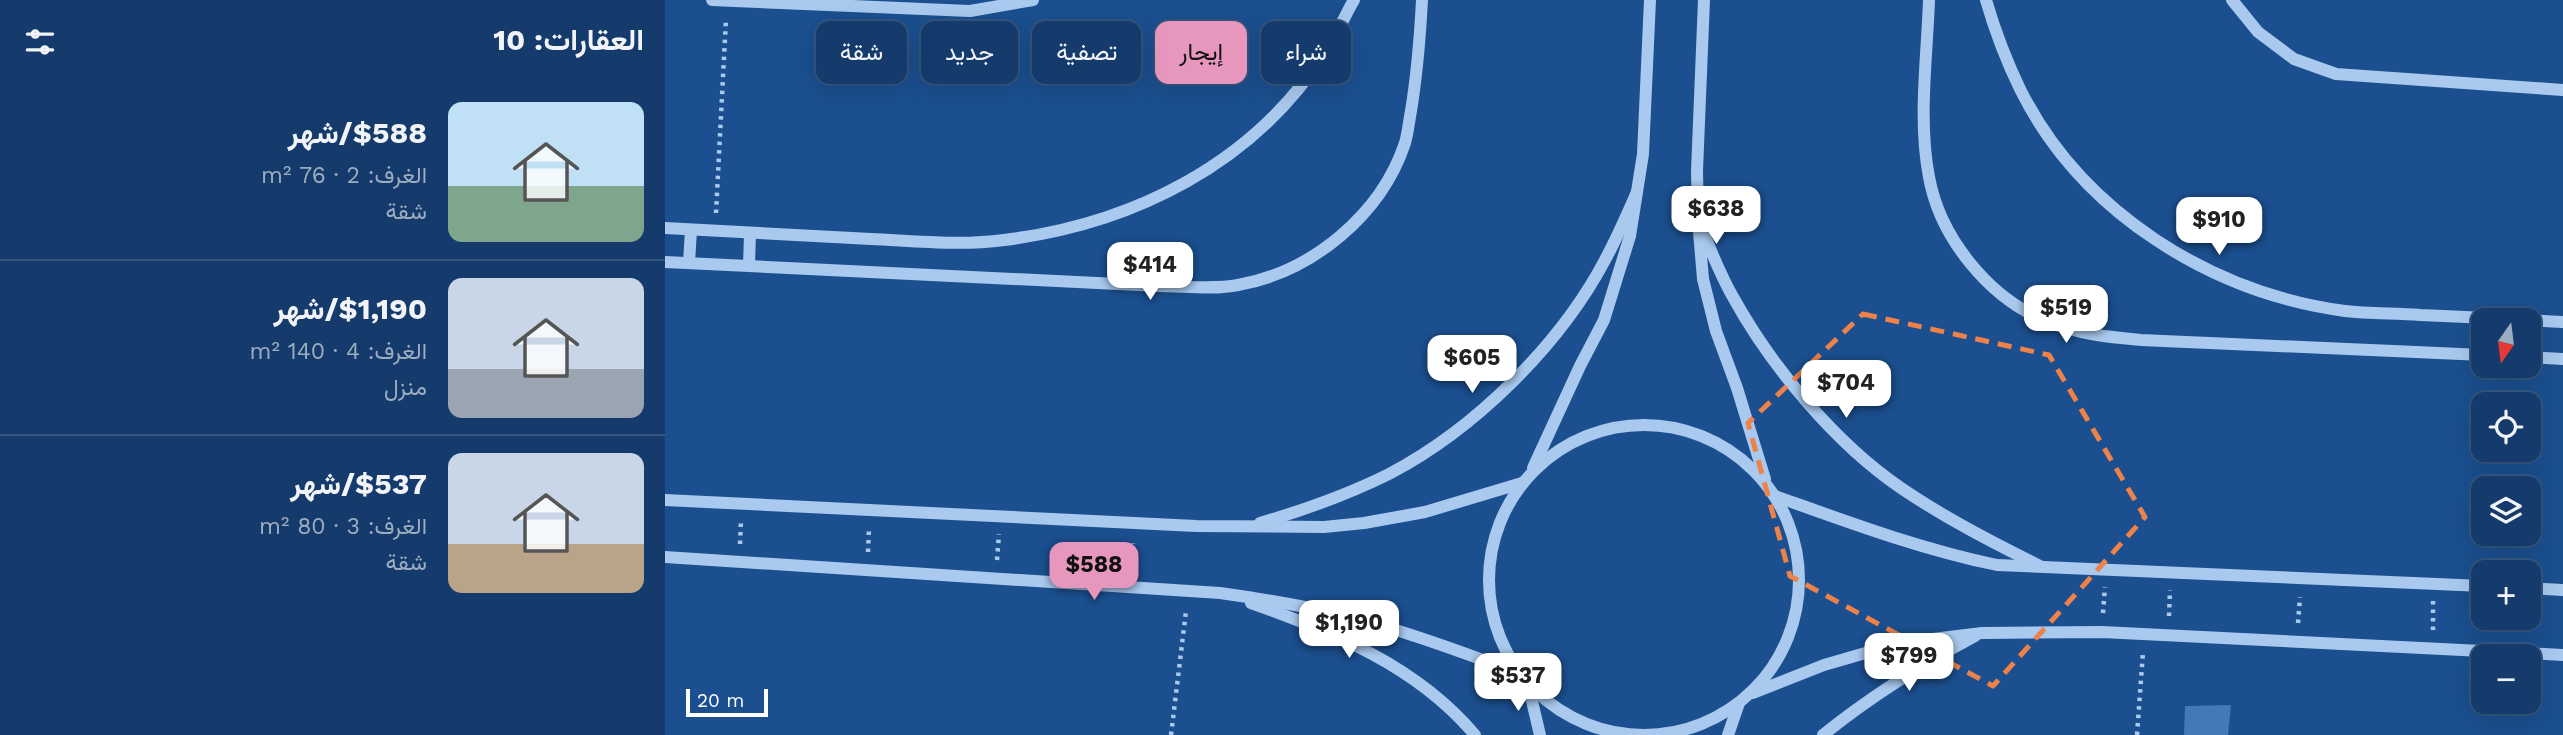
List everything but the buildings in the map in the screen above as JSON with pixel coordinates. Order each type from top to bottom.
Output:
[{"type":"street","points":[[712,0],[970,11],[1034,0]]},
{"type":"street","points":[[665,228],[939,242],[1001,241],[1062,231],[1121,212],[1182,186],[1237,149],[1286,104],[1326,51],[1353,0]]},
{"type":"street","points":[[665,262],[1158,286],[1237,285],[1282,272],[1323,251],[1358,220],[1386,184],[1405,142],[1419,65],[1422,0]]},
{"type":"street","points":[[1650,0],[1643,154],[1630,236],[1604,320],[1531,472],[1505,508],[1493,540],[1488,575],[1491,610],[1502,644],[1524,679],[1557,709],[1592,726],[1629,734],[1668,733],[1705,723],[1750,694],[1770,671],[1785,645],[1795,616],[1800,586],[1798,555],[1790,526],[1771,491],[1716,331],[1703,279],[1697,220],[1697,171],[1704,0]]},
{"type":"street","points":[[1929,0],[1924,131],[1929,178],[1944,223],[1970,264],[2004,296],[2045,321],[2090,335],[2141,340],[2471,354]]},
{"type":"street","points":[[1986,0],[1999,44],[2021,91],[2048,136],[2081,177],[2119,213],[2161,244],[2219,276],[2281,298],[2346,311],[2563,322]]},
{"type":"street","points":[[2232,0],[2258,32],[2294,59],[2336,74],[2563,90]]},
{"type":"street","points":[[1248,527],[1321,505],[1390,473],[1455,432],[1512,382],[1563,325],[1605,261],[1637,192]]},
{"type":"street","points":[[1697,220],[1732,297],[1778,368],[1834,432],[1899,486],[1971,531],[2047,569]]},
{"type":"street","points":[[689,263],[691,230]]},
{"type":"street","points":[[749,266],[750,233]]},
{"type":"street","points":[[2541,358],[2563,359]]},
{"type":"street","points":[[1531,472],[1563,446],[1601,430],[1641,425],[1682,429],[1720,445],[1753,469],[1771,491],[1946,554],[1997,565],[2471,586]]},
{"type":"street","points":[[665,500],[1135,523],[1324,527],[1425,512],[1522,484]]},
{"type":"street","points":[[665,557],[1220,593],[1290,603],[1348,616],[1406,633],[1524,679]]},
{"type":"street","points":[[2541,589],[2563,590]]},
{"type":"street","points":[[1220,593],[1308,623],[1367,650],[1421,685],[1475,735]]},
{"type":"street","points":[[1750,694],[1824,665],[1901,643],[1982,633],[2102,632],[2563,655]]},
{"type":"street","points":[[1823,735],[1859,705],[1919,666],[1982,633]]},
{"type":"street","points":[[1524,679],[1540,735]]},
{"type":"street","points":[[1728,735],[1739,703]]},
{"type":"path","points":[[715,231],[727,1]]},
{"type":"path","points":[[739,562],[742,504]]},
{"type":"path","points":[[867,570],[869,510]]},
{"type":"path","points":[[995,579],[1001,516]]},
{"type":"path","points":[[1130,587],[1135,523]]},
{"type":"path","points":[[2102,632],[2106,571]]},
{"type":"path","points":[[2168,635],[2171,574]]},
{"type":"path","points":[[2297,642],[2301,579]]},
{"type":"path","points":[[2433,584],[2433,649]]},
{"type":"path","points":[[1171,735],[1188,591]]},
{"type":"path","points":[[2137,735],[2144,634]]},
{"type":"highlighted area","points":[[1863,314],[2049,355],[2145,517],[1993,686],[1790,576],[1748,423]]}]
